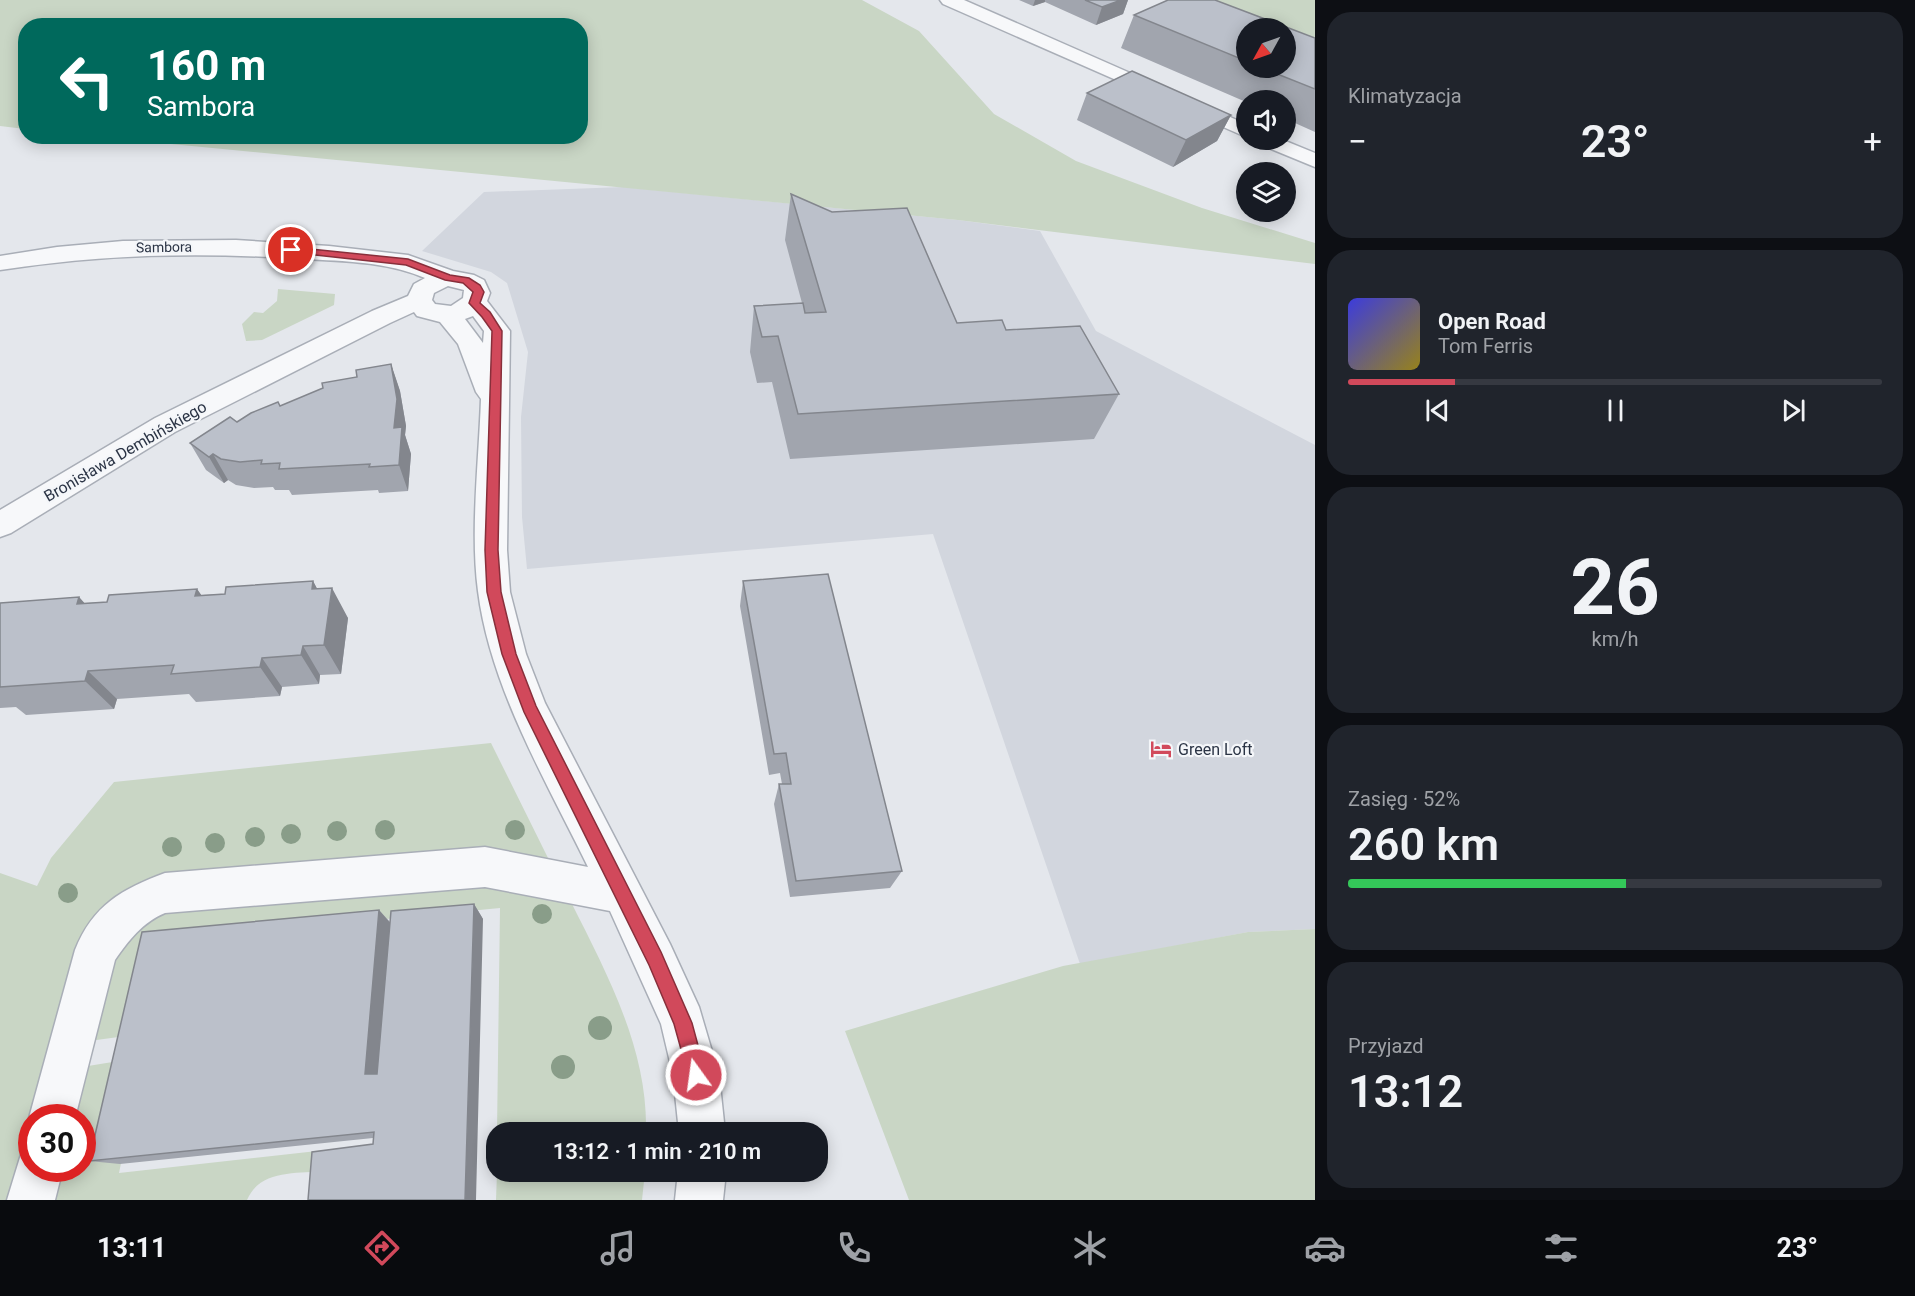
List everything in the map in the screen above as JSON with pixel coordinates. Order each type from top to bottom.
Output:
[{"type":"street","points":[[949,0],[1236,127]]},
{"type":"street","points":[[1289,150],[1315,161]]},
{"type":"street","name":"Sambora","points":[[0,263],[57,254],[164,246],[236,247],[329,253],[408,262],[448,278],[465,280],[477,287],[475,303],[486,314],[497,331],[491,550],[494,592],[509,654],[529,707],[655,959],[683,1023],[696,1075],[701,1122]]},
{"type":"street","name":"Sambora","points":[[329,253],[431,304],[470,342],[495,402]]},
{"type":"street","points":[[448,278],[439,280],[431,304],[464,311],[475,303]]},
{"type":"street","name":"Bronisława Dembińskiego","points":[[0,525],[165,426],[253,381],[393,330],[431,304]]},
{"type":"street","points":[[56,1104],[96,950],[115,924],[142,902],[165,893],[485,867],[621,893]]},
{"type":"street","points":[[31,1200],[36,1182]]},
{"type":"street","points":[[699,1200],[701,1182]]},
{"type":"shaded area","name":"Green Loft","points":[[623,187],[958,220],[1040,231],[1096,331],[1315,445],[1315,929],[1248,932],[1080,964],[933,534],[527,569],[522,517],[521,417],[528,352],[507,283],[491,272],[422,251],[484,192]]},
{"type":"green space","points":[[0,0],[862,0],[919,31],[994,114],[1076,161],[1236,219],[1236,222],[1247,222],[1315,243],[1315,264],[958,220],[171,144],[588,144],[588,18],[18,18],[18,128],[0,126]]},
{"type":"green space","points":[[1197,0],[1315,0],[1315,43],[1296,33],[1296,18],[1254,18]]},
{"type":"green space","points":[[278,289],[335,294],[334,305],[262,340],[246,341],[242,324],[254,312],[263,313],[277,301]]},
{"type":"green space","points":[[491,743],[548,858],[471,852],[160,879],[81,944],[35,1104],[18,1104],[18,1165],[8,1200],[0,1200],[0,873],[37,886],[51,858],[114,782]]},
{"type":"green space","points":[[474,879],[571,902],[611,985],[633,1042],[645,1101],[646,1122],[497,1122],[500,908],[168,940],[148,1033],[89,1041],[107,960],[148,915]]},
{"type":"green space","points":[[1315,929],[1315,1200],[909,1200],[845,1031],[1063,966],[1248,932]]},
{"type":"green space","points":[[143,1057],[119,1173],[326,1150],[325,1171],[291,1173],[270,1178],[253,1190],[247,1200],[51,1200],[56,1182],[96,1182],[96,1104],[73,1104],[82,1067]]},
{"type":"green space","points":[[497,1182],[644,1182],[642,1200],[496,1200]]},
{"type":"building","points":[[1085,0],[1121,0],[1102,7]]},
{"type":"building","points":[[1168,0],[1215,0],[1262,18],[1236,18],[1236,57],[1134,15]]},
{"type":"building","points":[[1296,31],[1315,38],[1315,89],[1287,78],[1296,78]]},
{"type":"building","points":[[1132,71],[1231,115],[1186,140],[1087,93]]},
{"type":"building","points":[[791,194],[832,212],[907,208],[957,323],[1002,320],[1006,330],[1080,326],[1119,394],[798,414],[778,336],[762,337],[754,306],[803,303],[805,313],[826,312]]},
{"type":"building","points":[[391,364],[397,399],[394,428],[402,427],[399,465],[369,467],[370,464],[279,469],[280,463],[261,464],[262,460],[240,462],[221,459],[213,454],[209,457],[190,443],[230,417],[237,422],[251,413],[278,402],[280,406],[323,388],[322,383],[357,377],[356,370]]},
{"type":"building","points":[[828,574],[902,871],[796,881],[779,784],[791,784],[786,753],[774,754],[743,581]]},
{"type":"building","points":[[313,581],[312,589],[332,588],[324,645],[303,646],[301,655],[262,658],[260,667],[171,674],[174,665],[88,671],[85,681],[0,687],[0,603],[79,597],[77,604],[107,602],[109,595],[197,589],[195,596],[225,594],[226,587]]},
{"type":"building","points":[[474,904],[465,1200],[308,1200],[312,1152],[373,1144],[374,1132],[96,1160],[96,1131],[142,932],[379,910],[365,1074],[377,1074],[391,911]]},
{"type":"place","name":"Green Loft","points":[[1161,749]]},
{"type":"route","points":[[291,250],[408,262],[448,278],[465,280],[477,287],[478,298],[475,303],[486,314],[497,331],[491,550],[494,592],[509,654],[529,707],[655,959],[683,1023],[696,1075]]}]
